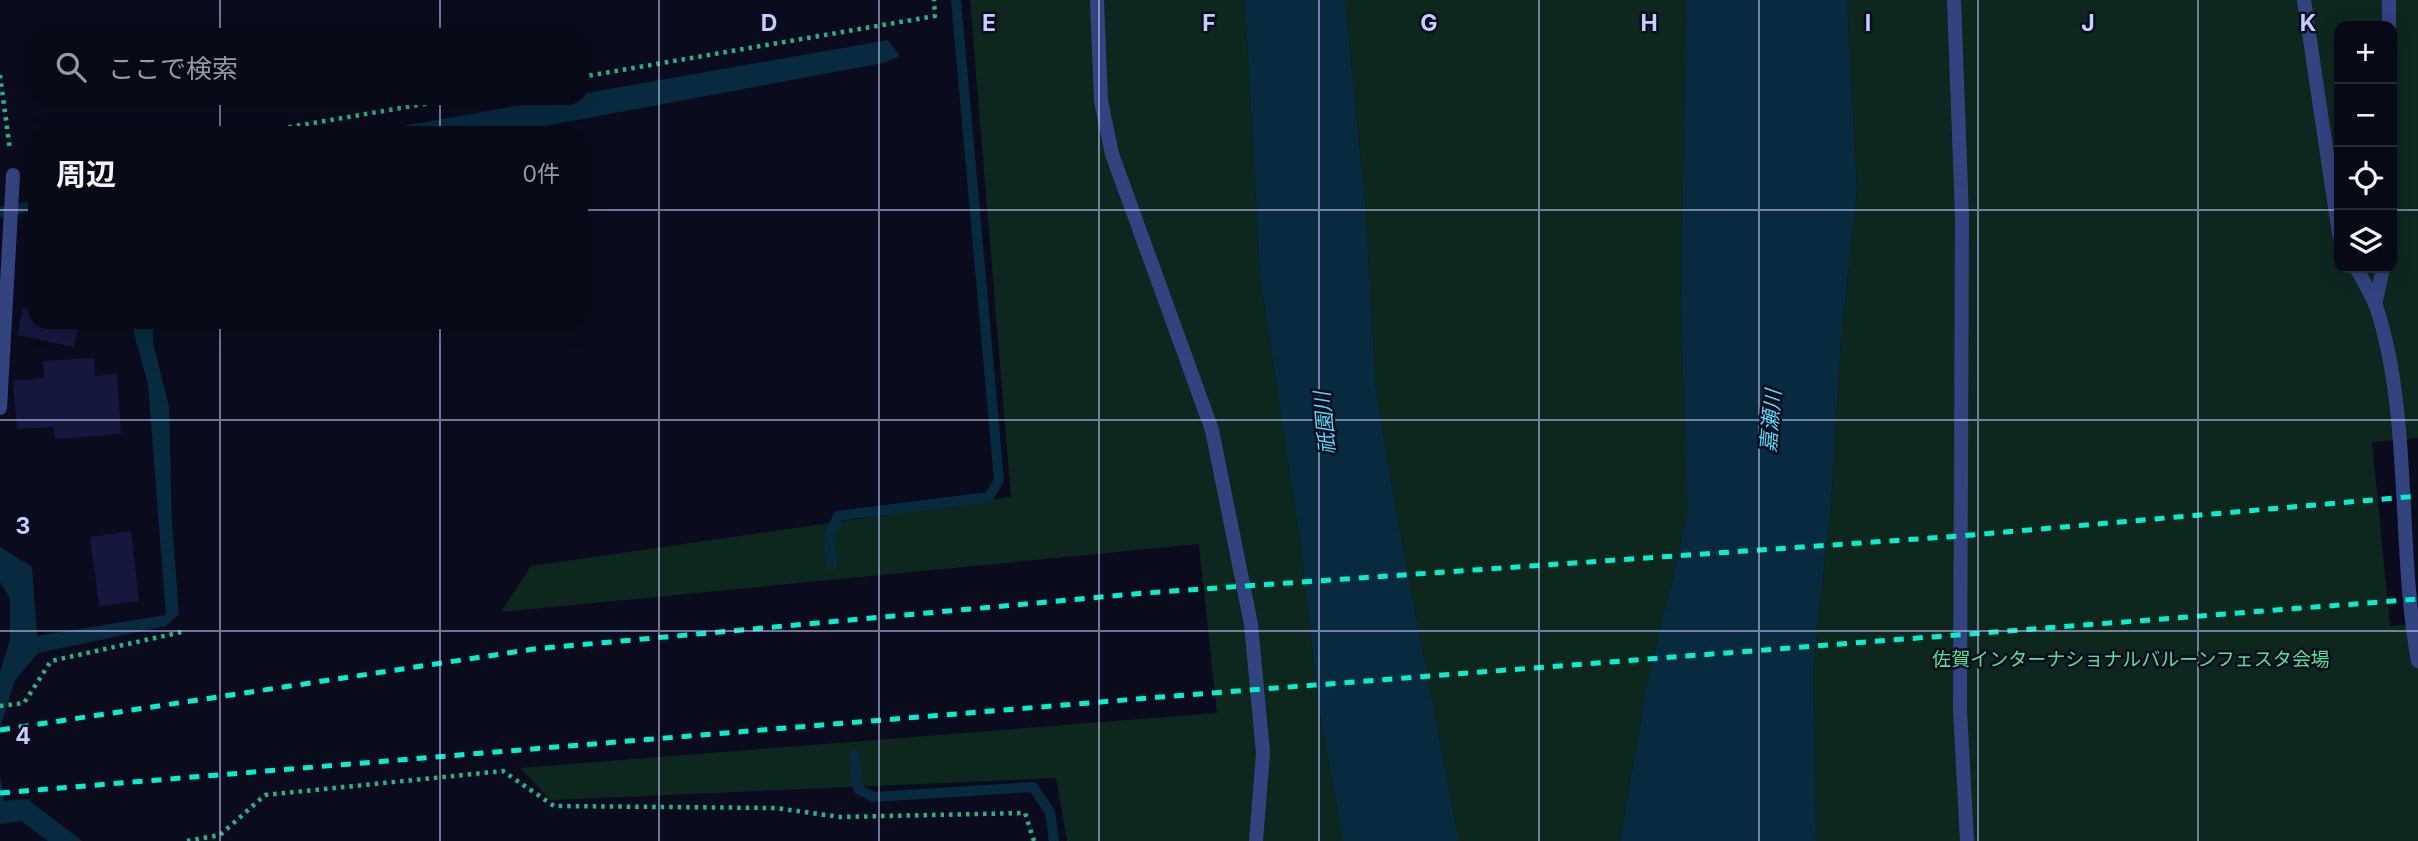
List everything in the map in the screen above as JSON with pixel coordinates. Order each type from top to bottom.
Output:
[{"type":"street","points":[[1097,0],[1101,101],[1112,154],[1212,430],[1251,624],[1263,753],[1256,841]]},
{"type":"street","points":[[1954,0],[1962,217],[1960,710],[1967,841]]},
{"type":"street","points":[[2304,0],[2335,210]]},
{"type":"street","points":[[2389,0],[2389,21]]},
{"type":"street","points":[[0,408],[13,174]]},
{"type":"street","points":[[2359,273],[2375,305],[2394,387],[2409,612],[2418,661]]},
{"type":"street","points":[[2375,305],[2381,273]]},
{"type":"path","points":[[588,76],[935,16],[934,0]]},
{"type":"path","points":[[0,75],[13,174]]},
{"type":"path","points":[[296,126],[418,105]]},
{"type":"path","points":[[0,706],[24,703],[51,661],[182,632]]},
{"type":"path","points":[[187,841],[220,835],[265,795],[503,771],[554,806],[776,808],[840,817],[1026,813],[1034,841]]},
{"type":"green space","points":[[970,0],[1245,0],[1260,275],[1300,541],[1319,709],[1343,841],[1067,841],[1056,778],[551,800],[520,768],[1217,713],[1199,544],[501,612],[531,566],[1011,497]]},
{"type":"green space","points":[[1345,0],[1686,0],[1681,304],[1687,516],[1648,680],[1620,841],[1459,841],[1400,533],[1376,390],[1365,200]]},
{"type":"green space","name":"佐賀インターナショナルバルーンフェスタ会場","points":[[1847,0],[2418,0],[2418,438],[2372,442],[2390,626],[2418,624],[2418,841],[1816,841],[1813,670],[1831,505],[1841,340],[1857,190]]},
{"type":"water","name":"祇園川","points":[[1245,0],[1345,0],[1365,200],[1376,390],[1400,533],[1459,841],[1343,841],[1319,709],[1300,541],[1260,275]]},
{"type":"water","name":"嘉瀬川","points":[[1686,0],[1847,0],[1857,190],[1841,340],[1831,505],[1813,670],[1816,841],[1620,841],[1648,680],[1687,516],[1681,304]]},
{"type":"water","points":[[888,40],[900,56],[883,63],[545,126],[402,126],[521,105],[588,105],[588,93]]},
{"type":"water","points":[[134,329],[153,329],[153,343],[169,407],[172,523],[179,614],[166,626],[38,653],[15,680],[0,728],[0,672],[10,640],[10,598],[0,582],[0,547],[32,567],[37,636],[166,615],[148,384]]},
{"type":"water","points":[[0,774],[4,801],[27,799],[82,841],[48,841],[21,821],[0,824]]},
{"type":"building","points":[[23,308],[28,309],[28,329],[78,329],[74,347],[17,335]]},
{"type":"building","points":[[94,358],[95,376],[117,374],[121,434],[55,439],[54,427],[17,429],[13,381],[44,378],[43,361]]},
{"type":"building","points":[[131,531],[139,601],[99,606],[90,537]]},
{"type":"waterway","points":[[832,565],[829,537],[838,516],[989,497],[999,480],[956,0]]},
{"type":"waterway","points":[[0,212],[28,207]]},
{"type":"waterway","points":[[854,754],[858,789],[873,797],[1033,787],[1050,812],[1054,841]]},
{"type":"railway","points":[[0,730],[534,649],[1145,593],[1960,536],[2418,496]]},
{"type":"railway","points":[[0,793],[1161,697],[2418,599]]}]
